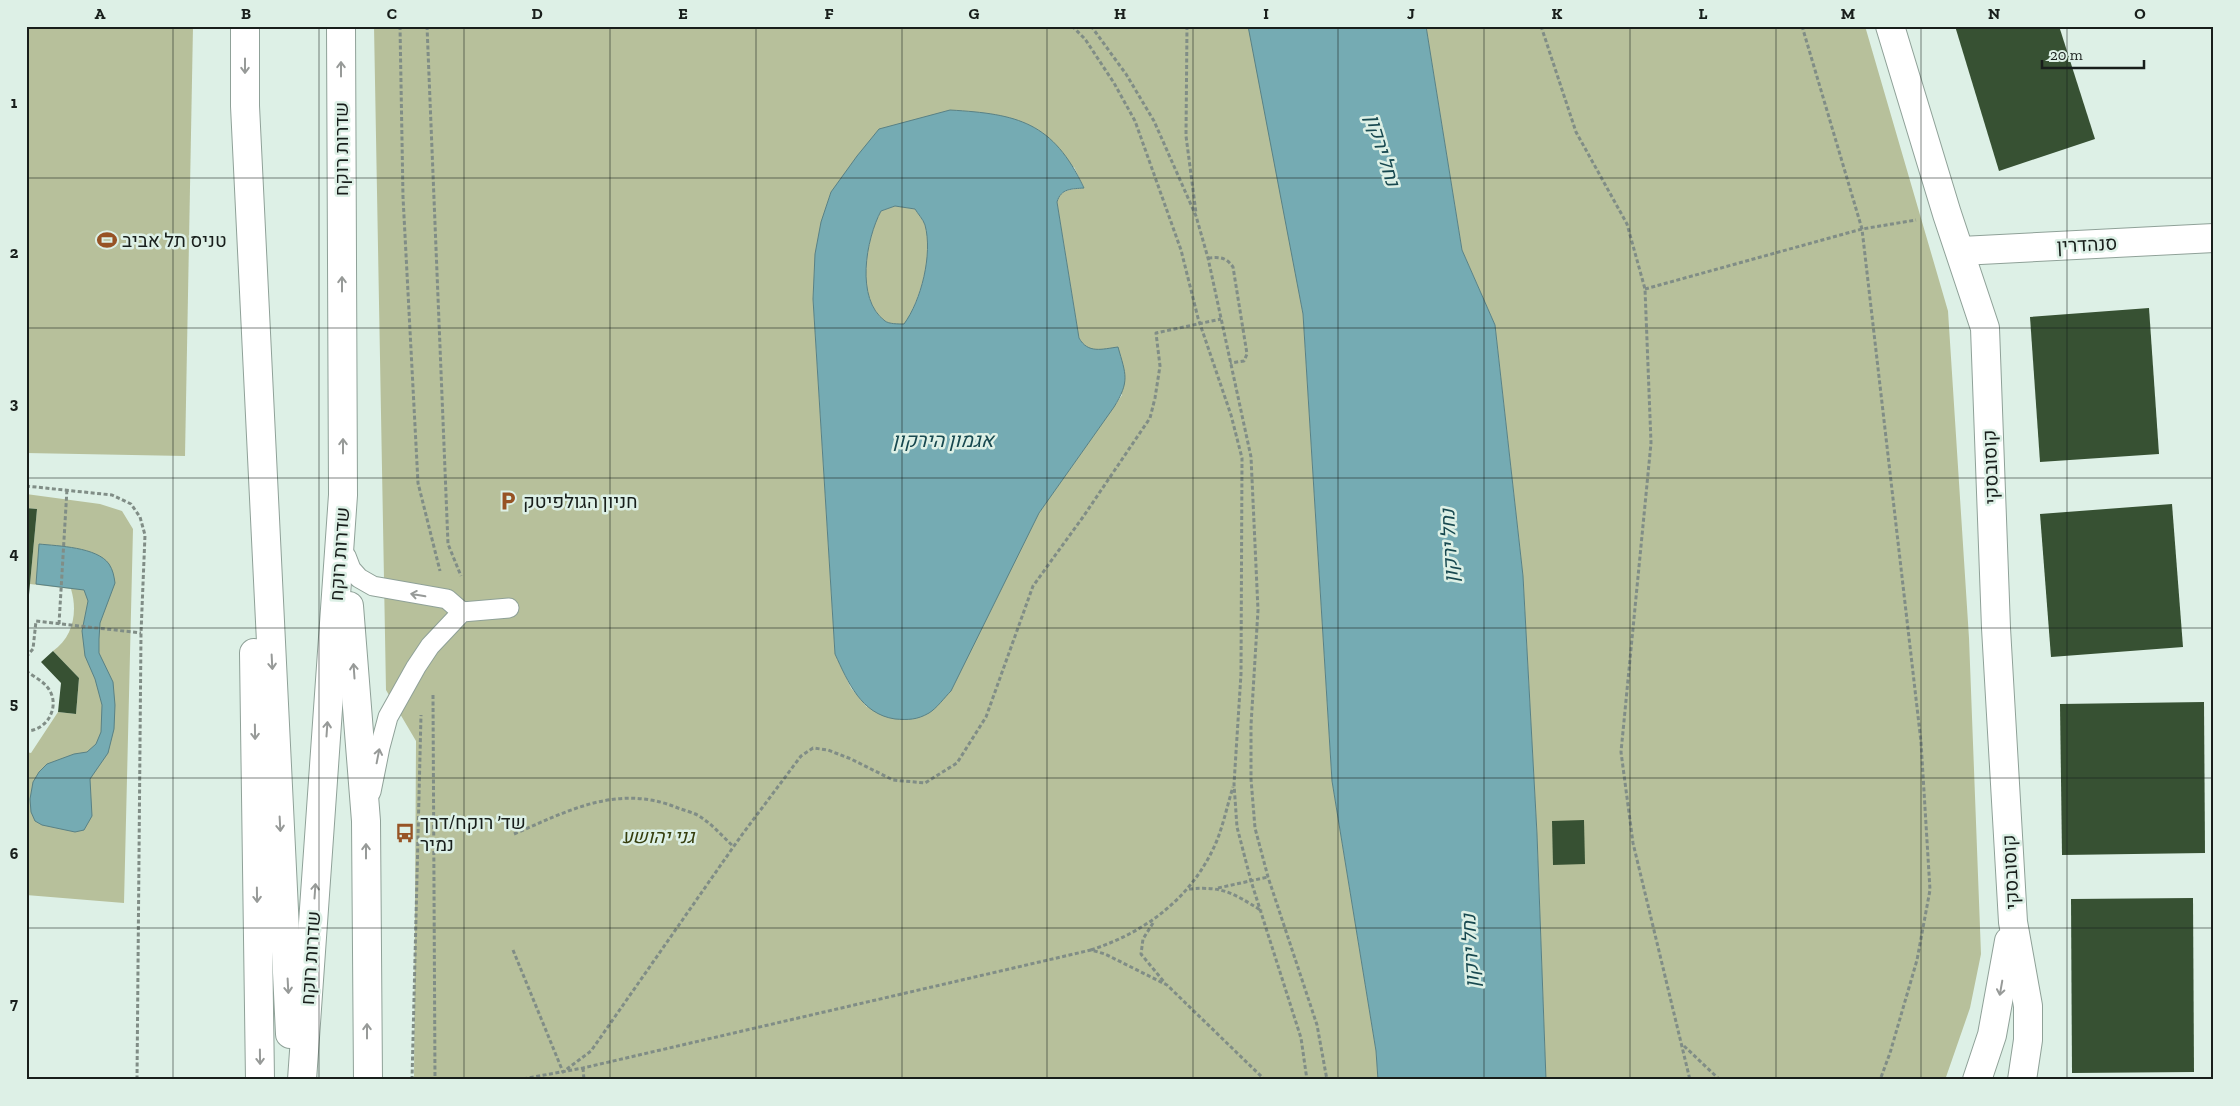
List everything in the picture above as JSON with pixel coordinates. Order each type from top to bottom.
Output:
[{"type":"main road","name":"שדרות רוקח","points":[[245,26],[245,106],[292,1080]]},
{"type":"main road","name":"שדרות רוקח","points":[[302,1080],[343,495],[341,26]]},
{"type":"main road","name":"קוסובסקי","points":[[1890,26],[1947,214],[1961,251],[1985,328],[1996,628],[2013,922],[2028,1006],[2028,1040],[2022,1080]]},
{"type":"main road","points":[[245,106],[260,1080]]},
{"type":"main road","name":"סנהדרין","points":[[1961,251],[2214,238]]},
{"type":"main road","points":[[343,495],[366,821],[368,1080]]},
{"type":"main road","name":"קוסובסקי","points":[[1977,1080],[1992,1035],[2013,922]]},
{"type":"lane","points":[[346,556],[351,569],[359,578],[373,586],[447,599],[462,612]]},
{"type":"lane","points":[[366,821],[380,747],[388,717],[426,653],[462,612],[509,608]]},
{"type":"path","points":[[400,26],[403,197],[418,483],[441,574],[462,612]]},
{"type":"path","points":[[427,26],[448,544],[461,573],[462,612]]},
{"type":"path","points":[[1072,26],[1085,39],[1135,121],[1181,250],[1201,325],[1232,415],[1242,458],[1241,674],[1234,784],[1236,827],[1251,881],[1301,1038],[1307,1080]]},
{"type":"path","points":[[1091,26],[1126,74],[1154,122],[1196,216],[1208,258],[1251,457],[1258,610],[1251,725],[1251,779],[1255,828],[1268,877],[1317,1025],[1327,1080]]},
{"type":"path","points":[[1186,26],[1186,136],[1196,216]]},
{"type":"path","points":[[1541,26],[1576,132],[1628,224],[1645,289],[1651,444],[1621,752],[1633,844],[1690,1080]]},
{"type":"path","points":[[1802,26],[1862,229],[1921,742],[1930,890],[1917,960],[1890,1053],[1880,1080]]},
{"type":"path","points":[[1645,289],[1862,229],[1947,214]]},
{"type":"path","points":[[1208,258],[1220,257],[1228,260],[1233,267],[1247,354],[1244,361],[1230,363]]},
{"type":"path","points":[[563,1072],[591,1050],[733,846],[790,767],[801,756],[813,748],[828,750],[893,780],[925,783],[957,763],[986,716],[1032,586],[1083,517],[1150,418],[1160,366],[1156,333],[1201,325],[1221,319]]},
{"type":"path","points":[[26,486],[112,495],[131,504],[140,517],[145,535],[141,633],[137,1080]]},
{"type":"path","points":[[59,624],[67,489]]},
{"type":"path","points":[[26,657],[33,649],[36,621],[141,633]]},
{"type":"path","points":[[26,671],[48,688],[54,705],[47,722],[39,728],[26,731]]},
{"type":"path","points":[[434,688],[435,1080]]},
{"type":"path","points":[[412,1080],[421,712]]},
{"type":"path","points":[[1234,784],[1215,844],[1204,866],[1188,889],[1154,921],[1143,939],[1141,954],[1167,985],[1265,1080]]},
{"type":"path","points":[[514,834],[568,812],[612,798],[641,798],[670,804],[702,817],[733,846]]},
{"type":"path","points":[[1188,889],[1215,889],[1268,877]]},
{"type":"path","points":[[1215,889],[1233,893],[1262,911]]},
{"type":"path","points":[[517,1080],[583,1068],[1091,950],[1106,946],[1154,921]]},
{"type":"path","points":[[514,950],[563,1072]]},
{"type":"path","points":[[1091,950],[1105,954],[1167,985]]},
{"type":"path","points":[[1683,1045],[1720,1080]]},
{"type":"path","points":[[583,1068],[584,1080]]},
{"type":"green space","name":"טניס תל אביב","points":[[26,26],[193,26],[185,456],[26,453]]},
{"type":"green space","name":"גני יהושע","points":[[374,26],[1250,26],[1303,314],[1332,781],[1376,1051],[1378,1080],[414,1080],[416,741],[386,690]],"holes":[[[1074,167],[1084,188],[1064,192],[1057,202],[1079,338],[1091,350],[1122,395],[1039,513],[867,707],[851,688],[835,654],[813,299],[818,245],[831,192]]]},
{"type":"green space","points":[[1426,26],[1865,26],[1948,311],[1969,638],[1981,954],[1970,1008],[1945,1080],[1546,1080],[1537,834],[1523,576],[1495,325],[1462,250]]},
{"type":"green space","points":[[895,206],[915,209],[924,223],[928,249],[927,263],[920,290],[904,325],[885,321],[876,311],[870,298],[867,284],[866,268],[871,236],[881,211]]},
{"type":"green space","points":[[26,494],[100,504],[122,511],[133,529],[124,903],[26,895],[26,752],[31,753],[58,712],[76,714],[79,678],[53,651],[65,639],[72,623],[74,606],[71,589],[30,584],[37,509],[26,508]]},
{"type":"water","name":"נחל ירקון","points":[[1248,26],[1426,26],[1462,250],[1495,325],[1523,576],[1537,834],[1546,1080],[1378,1080],[1376,1051],[1332,781],[1303,314]]},
{"type":"water","name":"אגמון הירקון","points":[[950,110],[974,112],[1014,119],[1031,126],[1046,135],[1060,149],[1084,188],[1071,189],[1064,192],[1057,202],[1079,338],[1091,348],[1118,347],[1125,378],[1122,391],[1114,407],[1039,513],[951,691],[929,713],[908,719],[895,719],[883,716],[865,704],[851,686],[835,654],[813,299],[815,254],[821,222],[831,192],[879,129]],"holes":[[[895,206],[915,209],[925,225],[927,237],[924,277],[916,303],[904,324],[891,323],[885,321],[876,311],[870,298],[866,268],[871,237],[881,211]]]},
{"type":"water","points":[[39,544],[77,548],[96,554],[109,564],[115,583],[100,623],[99,639],[99,653],[113,682],[115,705],[114,729],[108,753],[90,779],[92,816],[84,830],[75,832],[42,825],[35,821],[31,812],[30,799],[33,782],[47,764],[74,754],[87,752],[96,744],[101,732],[102,705],[95,679],[85,656],[82,631],[88,601],[84,590],[36,584]]},
{"type":"building","points":[[1955,26],[2059,26],[2095,139],[1999,171]]},
{"type":"building","points":[[2149,308],[2159,454],[2040,462],[2030,317]]},
{"type":"building","points":[[2172,504],[2183,647],[2051,657],[2040,514]]},
{"type":"building","points":[[26,508],[37,509],[28,605],[26,605]]},
{"type":"building","points":[[53,651],[79,678],[76,714],[58,712],[61,683],[41,662]]},
{"type":"building","points":[[2204,702],[2205,853],[2062,855],[2060,704]]},
{"type":"building","points":[[1584,820],[1585,864],[1553,865],[1552,821]]},
{"type":"building","points":[[2193,898],[2194,1072],[2072,1073],[2071,899]]},
{"type":"place","name":"טניס תל אביב","points":[[107,240]]},
{"type":"place","name":"חניון הגולפיטק","points":[[508,501]]},
{"type":"place","name":"שד׳ רוקח/דרך נמיר","points":[[405,833]]}]
